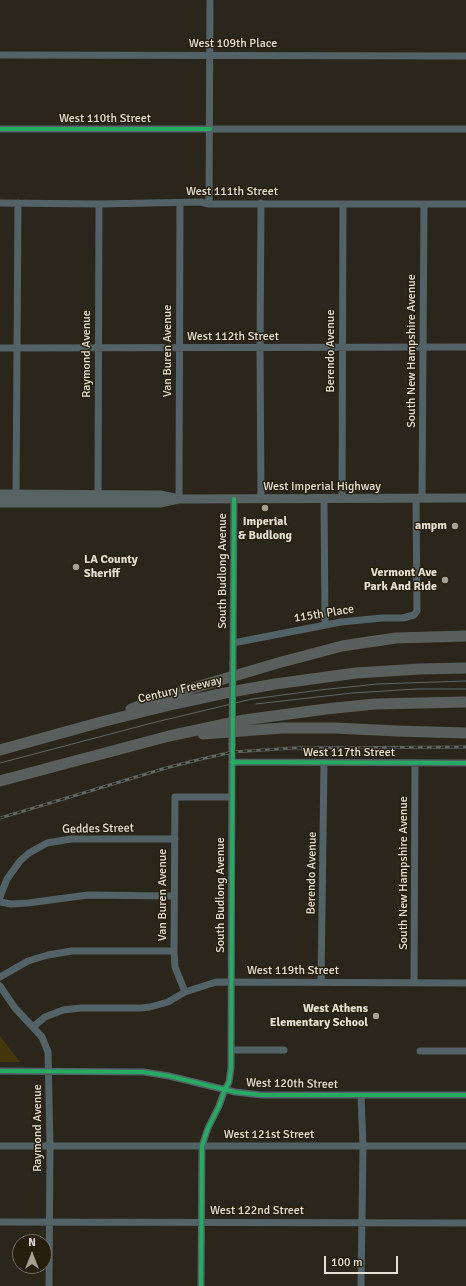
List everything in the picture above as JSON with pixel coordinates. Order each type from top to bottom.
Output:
[{"type":"highway","points":[[106,721],[137,706],[160,698],[278,663],[342,646],[396,638],[466,636]]},
{"type":"highway","points":[[356,673],[409,666],[466,663]]},
{"type":"highway","name":"Century Freeway","points":[[0,750],[106,721],[226,692],[356,673],[466,668]]},
{"type":"highway","points":[[0,782],[169,736],[244,720],[375,704],[466,702]]},
{"type":"highway","points":[[169,736],[282,728],[335,728],[466,733]]},
{"type":"main road","name":"West Imperial Highway","points":[[0,494],[16,499]]},
{"type":"main road","name":"West Imperial Highway","points":[[0,503],[16,499],[98,499],[160,495],[179,499],[466,498]]},
{"type":"main road","points":[[112,503],[117,499],[147,499],[160,495]]},
{"type":"main road","name":"West Imperial Highway","points":[[98,499],[112,503],[160,503],[179,499]]},
{"type":"street","points":[[209,204],[210,0]]},
{"type":"street","name":"West 109th Place","points":[[0,55],[466,56]]},
{"type":"street","name":"West 110th Street","points":[[0,129],[466,129]]},
{"type":"street","name":"West 111th Street","points":[[0,203],[99,204],[202,202],[209,204],[465,204]]},
{"type":"street","points":[[16,499],[18,203]]},
{"type":"street","name":"Van Buren Avenue","points":[[179,499],[180,203]]},
{"type":"street","points":[[261,203],[261,499]]},
{"type":"street","name":"Raymond Avenue","points":[[98,499],[99,204]]},
{"type":"street","name":"Berendo Avenue","points":[[342,499],[343,204]]},
{"type":"street","name":"South New Hampshire Avenue","points":[[417,611],[424,204]]},
{"type":"street","name":"West 112th Street","points":[[0,348],[466,347]]},
{"type":"street","name":"South Budlong Avenue","points":[[201,1286],[202,1146],[208,1128],[230,1079],[234,499]]},
{"type":"street","points":[[324,499],[325,624]]},
{"type":"street","name":"115th Place","points":[[233,643],[325,624],[355,620],[403,618],[414,615],[417,611]]},
{"type":"street","name":"West 117th Street","points":[[232,762],[466,763]]},
{"type":"street","name":"Berendo Avenue","points":[[321,982],[324,763]]},
{"type":"street","name":"South New Hampshire Avenue","points":[[414,983],[415,763]]},
{"type":"street","name":"Van Buren Avenue","points":[[185,992],[175,967],[174,951],[175,797],[232,797]]},
{"type":"street","name":"Geddes Street","points":[[0,897],[7,879],[20,861],[30,853],[47,844],[71,839],[175,839]]},
{"type":"street","points":[[0,902],[11,904],[28,903],[88,895],[174,896]]},
{"type":"street","points":[[0,977],[28,961],[48,955],[72,951],[174,951]]},
{"type":"street","name":"West 119th Street","points":[[33,1027],[45,1017],[63,1010],[81,1008],[150,1007],[168,1002],[185,992],[216,982],[466,983]]},
{"type":"street","name":"Raymond Avenue","points":[[0,986],[15,1008],[42,1037],[48,1052],[50,1146],[48,1286]]},
{"type":"street","points":[[231,1050],[284,1050]]},
{"type":"street","points":[[420,1051],[466,1051]]},
{"type":"street","name":"West 120th Street","points":[[0,1071],[132,1071],[169,1076],[225,1089],[261,1095],[466,1095]]},
{"type":"street","points":[[361,1095],[363,1146],[361,1286]]},
{"type":"street","name":"West 121st Street","points":[[0,1146],[466,1146]]},
{"type":"street","name":"West 122nd Street","points":[[0,1222],[466,1223]]},
{"type":"shaded area","points":[[0,1036],[20,1062],[0,1062]]},
{"type":"tram line","points":[[0,763],[152,723],[252,699],[377,684],[466,681]]},
{"type":"tram line","points":[[256,704],[352,693],[417,689],[466,689]]},
{"type":"railway","points":[[0,818],[166,768],[233,752],[293,748],[466,747]]},
{"type":"cycle path","points":[[0,129],[210,129]]},
{"type":"cycle path","points":[[201,1286],[202,1146],[208,1128],[229,1082],[231,1068],[234,499]]},
{"type":"cycle path","points":[[232,762],[466,763]]},
{"type":"cycle path","points":[[0,1071],[144,1072],[169,1076],[235,1092],[261,1095],[466,1095]]},
{"type":"place","name":"Imperial & Budlong","points":[[265,508]]},
{"type":"place","name":"ampm","points":[[455,526]]},
{"type":"place","name":"LA County Sheriff","points":[[76,567]]},
{"type":"place","name":"Vermont Ave Park And Ride","points":[[445,580]]},
{"type":"place","name":"West Athens Elementary School","points":[[376,1016]]}]
